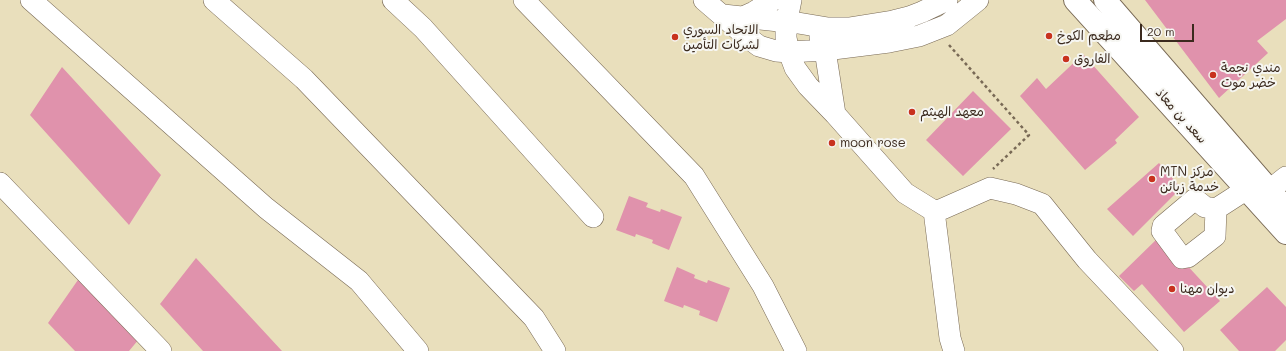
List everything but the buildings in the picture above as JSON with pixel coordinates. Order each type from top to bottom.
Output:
[{"type":"main road","name":"سعد بن معاذ","points":[[1075,0],[1273,198]]},
{"type":"main road","name":"سعد بن معاذ","points":[[1105,0],[1273,198],[1286,233]]},
{"type":"street","points":[[31,0],[266,208],[359,281],[418,351]]},
{"type":"street","points":[[214,0],[304,79],[534,318],[555,351]]},
{"type":"street","points":[[393,0],[423,28],[593,217]]},
{"type":"street","points":[[524,0],[694,176],[763,286],[796,351]]},
{"type":"street","points":[[704,0],[732,16],[828,28],[849,28],[893,21],[922,12],[947,0]]},
{"type":"street","points":[[732,16],[754,12],[773,0]]},
{"type":"street","points":[[790,0],[790,10],[786,22],[786,38],[795,68],[808,86]]},
{"type":"street","points":[[760,46],[776,51],[789,52],[825,50],[919,36],[946,25],[978,0]]},
{"type":"street","points":[[732,16],[747,37],[808,86],[905,193],[934,211],[940,210],[990,188],[1016,194],[1042,204],[1087,260],[1173,351]]},
{"type":"street","points":[[811,25],[817,32],[825,50],[835,114]]},
{"type":"street","points":[[0,183],[161,351]]},
{"type":"street","points":[[1216,209],[1273,198]]},
{"type":"street","points":[[934,211],[950,338],[954,351]]},
{"type":"path","points":[[936,30],[1029,135],[990,172]]},
{"type":"place","name":"مطعم الكوخ","points":[[1049,36]]},
{"type":"place","name":"الاتحاد السوري لشركات التأمين","points":[[675,37]]},
{"type":"place","name":"الفاروق","points":[[1066,59]]},
{"type":"place","name":"مندي نجمة خضر موت","points":[[1213,75]]},
{"type":"place","name":"معهد الهيثم","points":[[912,112]]},
{"type":"place","name":"moon rose","points":[[832,143]]},
{"type":"place","name":"MTN مركز خدمة زبائن","points":[[1152,179]]},
{"type":"place","name":"ديوان مهنا","points":[[1172,289]]}]
